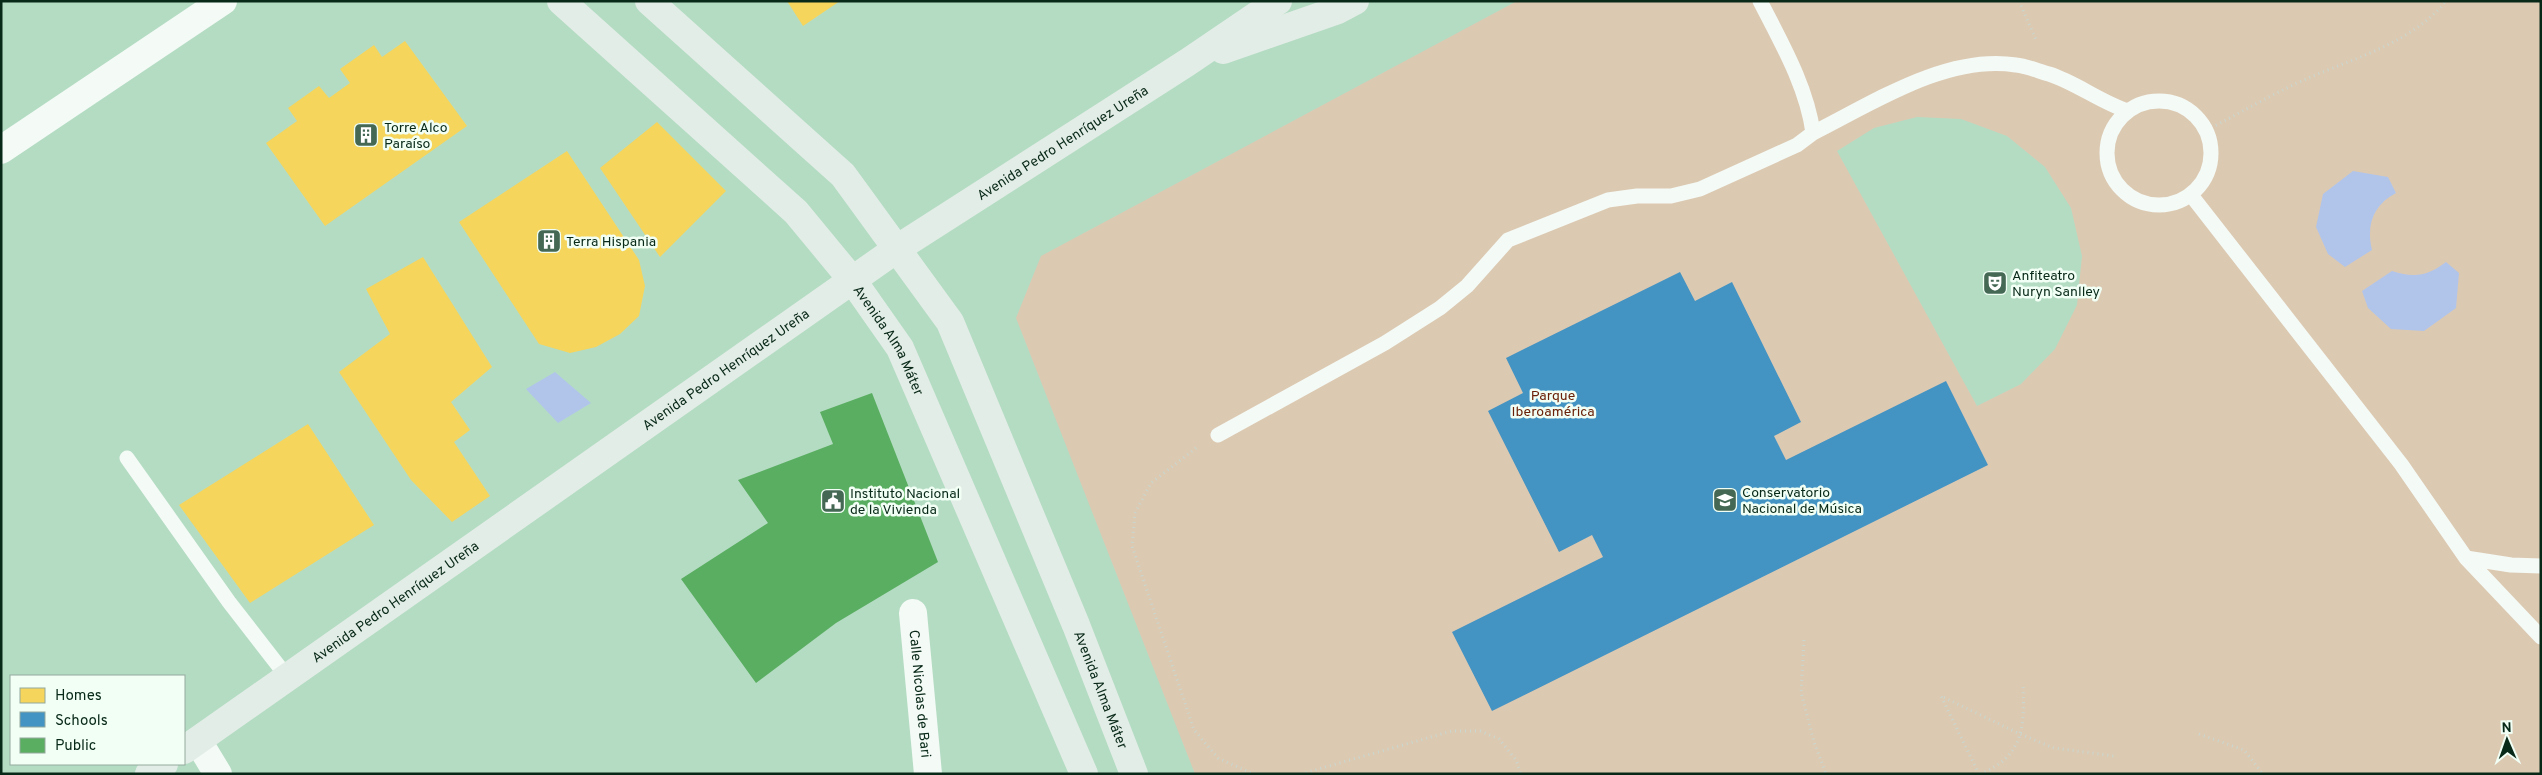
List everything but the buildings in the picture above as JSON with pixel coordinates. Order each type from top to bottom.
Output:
[{"type":"main road","name":"Avenida Alma Máter","points":[[561,1],[796,212],[853,281],[900,348],[1084,774]]},
{"type":"main road","name":"Avenida Alma Máter","points":[[649,1],[843,175],[898,248],[950,322],[1072,616],[1134,774]]},
{"type":"main road","name":"Avenida Pedro Henríquez Ureña","points":[[191,746],[898,248],[1188,62],[1278,1]]},
{"type":"main road","points":[[1188,62],[1338,10],[1355,1]]},
{"type":"main road","points":[[148,774],[162,765]]},
{"type":"street","points":[[1,150],[223,1]]},
{"type":"street","name":"Calle Nicolas de Bari","points":[[913,613],[928,774]]},
{"type":"street","points":[[191,746],[218,774]]},
{"type":"lane","points":[[1760,1],[1783,45],[1807,104],[1813,132]]},
{"type":"lane","points":[[1218,435],[1386,343],[1440,308],[1467,286],[1508,240],[1608,200],[1636,196],[1671,196],[1700,189],[1797,145],[1813,132],[1910,84],[1960,67],[1987,63],[2017,65],[2080,86],[2101,100],[2128,111]]},
{"type":"lane","points":[[2157,101],[2172,102],[2186,108],[2198,117],[2207,130],[2211,144],[2209,172],[2202,184],[2191,195],[2173,204],[2152,205],[2132,199],[2117,185],[2108,166],[2107,146],[2114,126],[2128,111],[2142,104],[2157,101]]},
{"type":"lane","points":[[2191,195],[2401,464],[2466,558],[2541,637]]},
{"type":"lane","points":[[127,458],[229,602],[288,678]]},
{"type":"lane","points":[[2466,558],[2511,565],[2541,566]]},
{"type":"path","points":[[2019,1],[2051,75]]},
{"type":"path","points":[[2207,130],[2304,80],[2401,38],[2439,10],[2446,1]]},
{"type":"path","points":[[1218,435],[1187,454],[1151,483],[1135,513],[1132,546],[1194,730],[1218,758],[1251,773],[1261,774]]},
{"type":"path","points":[[1804,640],[1801,692],[1814,742],[1826,774]]},
{"type":"path","points":[[2023,686],[2024,713],[2022,736],[2011,753],[2000,763],[1994,768],[1979,774],[1941,696],[2022,736],[2054,748],[2114,756]]},
{"type":"path","points":[[1301,774],[1452,731],[1480,731],[1499,739],[1516,760],[1521,774]]},
{"type":"path","points":[[2199,734],[2244,750],[2263,774]]},
{"type":"green space","name":"Parque Iberoamérica","points":[[1517,1],[2541,1],[2541,774],[1195,774],[1016,318],[1041,256]],"holes":[[[1917,117],[1961,119],[2007,136],[2045,167],[2071,208],[2082,256],[2077,305],[2055,349],[2021,384],[1977,406],[1837,151],[1874,128]]]},
{"type":"water","points":[[2353,171],[2388,177],[2396,193],[2382,203],[2373,217],[2370,232],[2372,250],[2345,267],[2328,254],[2316,227],[2323,194]]},
{"type":"water","points":[[2446,262],[2459,273],[2456,308],[2424,331],[2391,329],[2368,308],[2362,291],[2392,271],[2407,275],[2427,273]]},
{"type":"water","points":[[555,372],[591,403],[558,423],[526,389]]},
{"type":"place","name":"Torre Alco Paraíso","points":[[366,135]]},
{"type":"place","name":"Terra Hispania","points":[[549,241]]},
{"type":"place","name":"Anfiteatro Nuryn Sanlley","points":[[1995,283]]},
{"type":"place","name":"Conservatorio Nacional de Música","points":[[1725,500]]},
{"type":"place","name":"Instituto Nacional de la Vivienda","points":[[833,501]]}]
